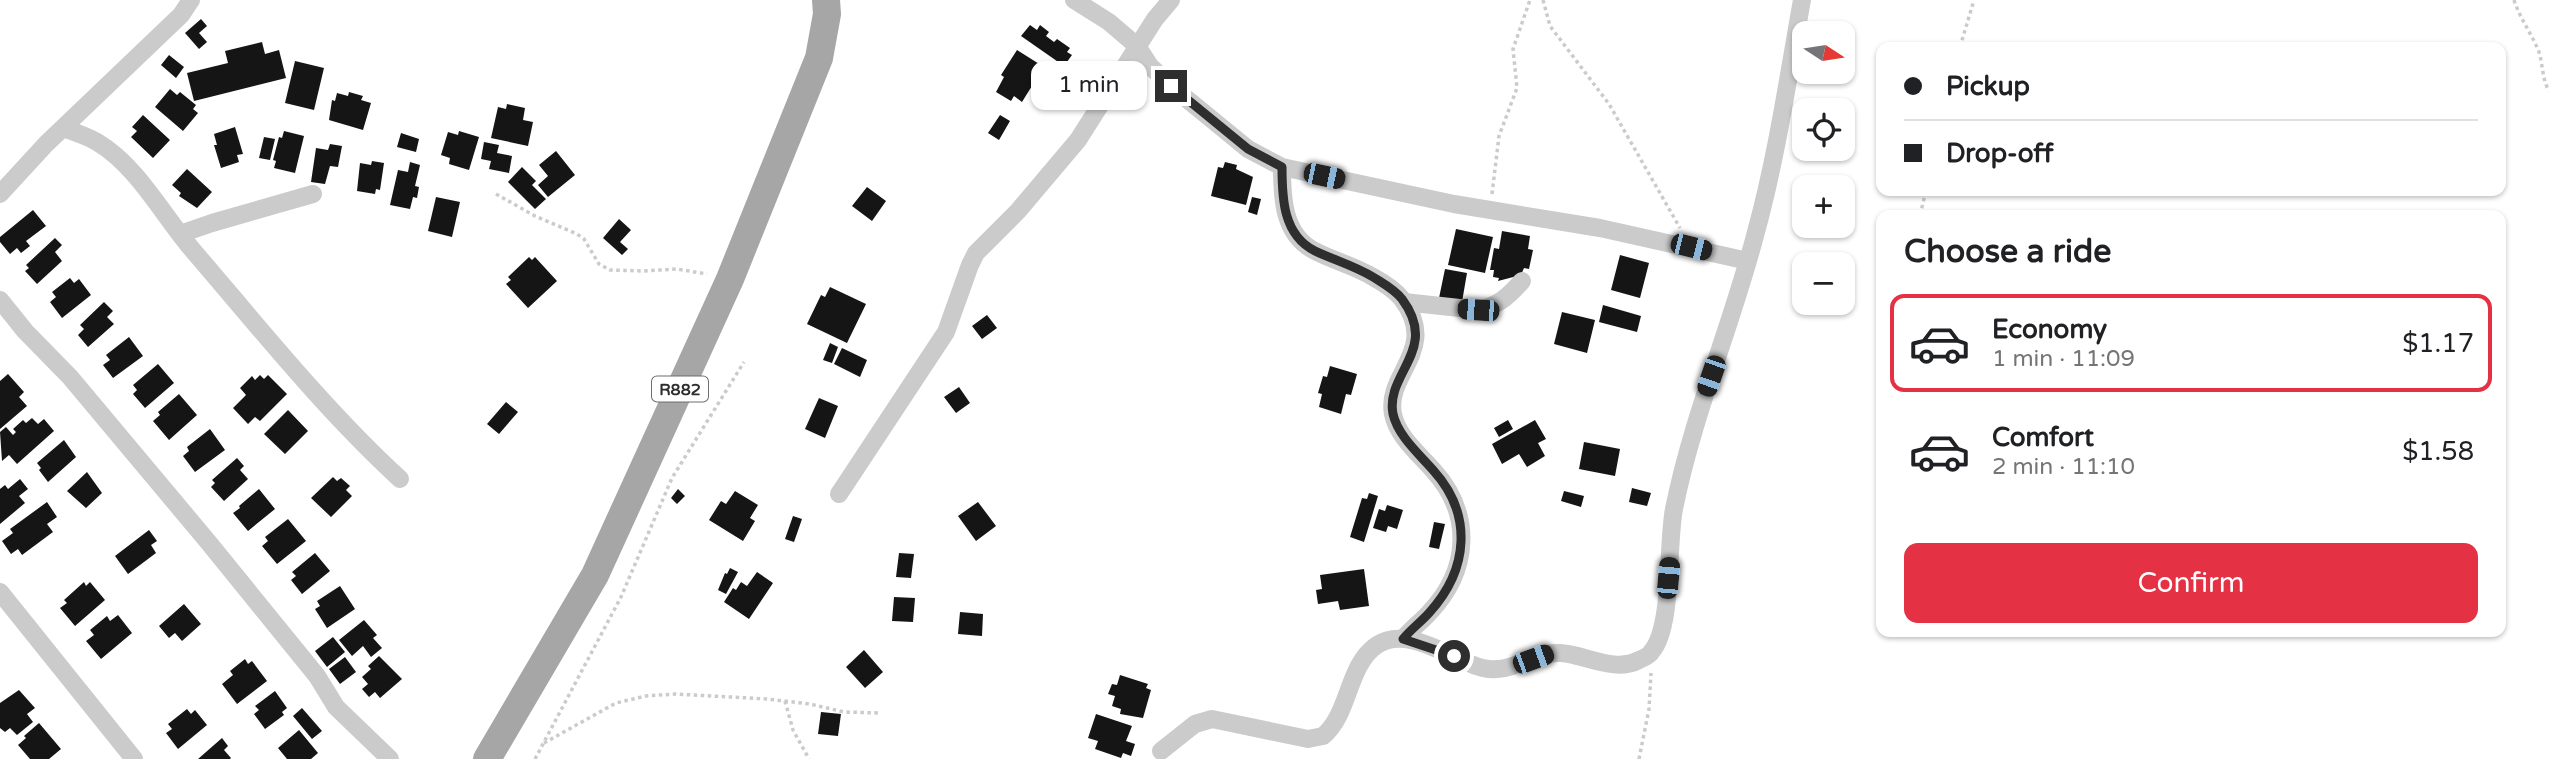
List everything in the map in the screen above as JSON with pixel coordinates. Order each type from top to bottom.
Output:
[{"type":"main road","name":"R882","points":[[487,759],[595,575],[730,279],[819,58],[827,14],[826,0]]},
{"type":"street","points":[[0,194],[63,128],[181,15],[191,0]]},
{"type":"street","points":[[1074,0],[1109,22],[1138,46],[1150,66],[1248,149],[1282,167],[1489,209],[1600,228],[1748,261]]},
{"type":"street","points":[[839,494],[946,332],[976,253],[1018,211],[1078,140],[1155,19],[1171,0]]},
{"type":"street","points":[[1161,751],[1195,724],[1212,719],[1300,738],[1319,738],[1327,734],[1338,716],[1361,665],[1370,652],[1378,644],[1394,639],[1439,649],[1483,668],[1498,669],[1521,665],[1548,654],[1562,653],[1623,665],[1637,662],[1651,653],[1663,624],[1673,513],[1692,432],[1748,261],[1780,132],[1802,0]]},
{"type":"street","points":[[63,128],[98,143],[117,158],[323,398],[343,425],[400,480]]},
{"type":"street","points":[[1282,167],[1282,197],[1290,227],[1297,237],[1312,250],[1368,274],[1394,289],[1412,319],[1415,336],[1413,354],[1398,381],[1393,398],[1393,415],[1402,434],[1451,492],[1459,514],[1462,543],[1453,577],[1442,596],[1403,639]]},
{"type":"street","points":[[180,234],[313,194]]},
{"type":"street","points":[[1404,302],[1478,310],[1505,300],[1522,281]]},
{"type":"street","points":[[0,300],[25,331],[70,377],[209,543],[317,676],[336,707],[390,759]]},
{"type":"street","points":[[0,592],[134,759]]},
{"type":"path","points":[[1489,209],[1499,136],[1517,88],[1513,49],[1530,0]]},
{"type":"path","points":[[1543,0],[1550,26],[1609,104],[1691,247]]},
{"type":"path","points":[[1961,42],[1974,0]]},
{"type":"path","points":[[2514,0],[2540,56],[2549,91]]},
{"type":"path","points":[[496,194],[535,216],[577,234],[584,239],[599,264],[610,270],[677,268],[730,279]]},
{"type":"path","points":[[535,759],[621,597],[672,478],[744,362]]},
{"type":"path","points":[[1639,759],[1649,709],[1651,653]]},
{"type":"path","points":[[543,744],[616,703],[646,696],[675,694],[785,701],[844,712],[879,713]]},
{"type":"path","points":[[785,701],[793,730],[808,759]]},
{"type":"building","points":[[201,19],[207,26],[199,33],[207,42],[199,49],[185,33]]},
{"type":"building","points":[[1030,25],[1037,30],[1040,25],[1049,32],[1046,36],[1054,42],[1057,39],[1070,48],[1067,52],[1072,55],[1064,66],[1021,36]]},
{"type":"building","points":[[262,42],[265,54],[279,50],[286,78],[194,101],[187,73],[228,63],[225,51]]},
{"type":"building","points":[[1017,50],[1044,67],[1040,73],[1046,77],[1041,85],[1035,81],[1022,102],[1014,96],[1011,101],[996,92],[1004,77],[1001,75]]},
{"type":"building","points":[[169,55],[184,67],[176,78],[161,65]]},
{"type":"building","points":[[295,61],[324,68],[314,110],[285,103]]},
{"type":"building","points":[[170,89],[177,95],[180,92],[196,105],[193,109],[198,113],[183,131],[155,107]]},
{"type":"building","points":[[349,92],[363,96],[361,100],[371,103],[363,130],[329,120],[332,100],[335,101],[337,93],[348,96]]},
{"type":"building","points":[[507,104],[525,108],[523,120],[533,122],[528,146],[491,138],[498,107],[506,109]]},
{"type":"building","points":[[143,115],[170,140],[153,158],[131,137],[137,131],[132,127]]},
{"type":"building","points":[[1000,115],[1010,121],[999,140],[988,133]]},
{"type":"building","points":[[235,127],[243,154],[237,155],[239,162],[221,168],[214,145],[217,145],[214,134]]},
{"type":"building","points":[[284,131],[304,136],[295,173],[274,168],[276,161],[273,160],[279,137],[282,138]]},
{"type":"building","points":[[459,131],[479,137],[469,170],[449,164],[450,158],[441,155],[448,132],[458,135]]},
{"type":"building","points":[[401,133],[419,139],[416,152],[397,147]]},
{"type":"building","points":[[264,137],[275,139],[270,160],[259,158]]},
{"type":"building","points":[[484,142],[499,145],[497,153],[512,156],[509,173],[489,169],[491,161],[481,159]]},
{"type":"building","points":[[330,144],[342,146],[338,167],[330,166],[325,184],[311,182],[316,148],[328,150]]},
{"type":"building","points":[[556,151],[575,175],[548,197],[538,185],[548,176],[539,165]]},
{"type":"building","points":[[372,161],[384,163],[380,190],[376,189],[375,194],[357,191],[360,163],[371,165]]},
{"type":"building","points":[[410,162],[420,165],[415,186],[419,187],[417,198],[413,197],[410,209],[390,205],[398,170],[408,172]]},
{"type":"building","points":[[1225,162],[1237,165],[1236,169],[1253,177],[1246,205],[1211,196],[1218,167],[1223,168]]},
{"type":"building","points":[[522,167],[536,181],[532,185],[546,199],[535,209],[508,182]]},
{"type":"building","points":[[187,169],[212,192],[197,208],[179,196],[181,193],[172,185]]},
{"type":"building","points":[[867,187],[886,201],[872,221],[852,206]]},
{"type":"building","points":[[436,197],[460,202],[452,237],[428,231]]},
{"type":"building","points":[[1252,197],[1261,199],[1257,215],[1248,212]]},
{"type":"building","points":[[33,210],[46,226],[26,241],[30,246],[21,253],[17,248],[10,254],[0,242],[0,237]]},
{"type":"building","points":[[619,219],[631,230],[620,242],[628,249],[622,255],[603,238]]},
{"type":"building","points":[[1456,229],[1493,237],[1485,273],[1448,265]]},
{"type":"building","points":[[1502,231],[1530,236],[1528,249],[1533,250],[1529,269],[1524,268],[1521,275],[1498,281],[1499,278],[1493,277],[1494,270],[1490,270],[1494,248],[1499,249]]},
{"type":"building","points":[[55,238],[62,245],[55,252],[62,261],[37,284],[25,271],[29,268],[26,265]]},
{"type":"building","points":[[1620,255],[1649,263],[1640,298],[1611,290]]},
{"type":"building","points":[[529,257],[532,260],[535,257],[557,281],[528,308],[506,284],[511,280],[508,277]]},
{"type":"building","points":[[1445,269],[1467,273],[1462,302],[1439,298]]},
{"type":"building","points":[[70,278],[74,283],[79,279],[91,295],[62,318],[50,302],[56,297],[52,292]]},
{"type":"building","points":[[830,287],[866,304],[847,343],[807,324],[821,295],[825,297]]},
{"type":"building","points":[[104,302],[113,311],[107,317],[114,324],[88,347],[78,335],[84,329],[80,325]]},
{"type":"building","points":[[1603,305],[1641,316],[1637,332],[1599,322]]},
{"type":"building","points":[[1562,312],[1595,320],[1587,353],[1554,344]]},
{"type":"building","points":[[987,315],[997,328],[982,339],[972,326]]},
{"type":"building","points":[[129,337],[143,356],[113,378],[103,365],[110,360],[106,355]]},
{"type":"building","points":[[830,343],[838,347],[832,363],[823,360]]},
{"type":"building","points":[[842,348],[867,360],[860,377],[834,364]]},
{"type":"building","points":[[158,364],[174,383],[145,408],[133,394],[137,390],[133,385]]},
{"type":"building","points":[[1330,366],[1357,374],[1351,395],[1346,394],[1341,414],[1319,407],[1322,394],[1318,393],[1323,376],[1327,377]]},
{"type":"building","points":[[8,374],[24,392],[19,397],[27,406],[0,429],[0,381]]},
{"type":"building","points":[[260,375],[264,379],[268,375],[287,394],[260,421],[255,417],[248,424],[233,408],[246,395],[240,388],[252,376],[255,380]]},
{"type":"building","points":[[959,387],[970,403],[956,413],[944,397]]},
{"type":"building","points":[[179,394],[197,415],[169,440],[153,421],[160,415],[158,412]]},
{"type":"building","points":[[819,398],[838,406],[825,438],[805,429]]},
{"type":"building","points":[[506,402],[518,412],[499,434],[487,424]]},
{"type":"building","points":[[288,410],[308,431],[285,454],[264,434]]},
{"type":"building","points":[[32,418],[38,424],[44,419],[54,431],[17,464],[9,455],[2,461],[0,432],[6,427],[13,435],[16,432],[13,429],[23,420],[26,423]]},
{"type":"building","points":[[1508,420],[1513,429],[1499,437],[1494,428]]},
{"type":"building","points":[[1535,420],[1546,439],[1538,443],[1545,456],[1527,467],[1519,454],[1502,464],[1492,444]]},
{"type":"building","points":[[210,429],[225,450],[195,472],[183,456],[189,451],[187,447]]},
{"type":"building","points":[[64,440],[76,457],[48,482],[37,463]]},
{"type":"building","points":[[1584,442],[1620,449],[1615,476],[1579,469]]},
{"type":"building","points":[[237,458],[244,466],[240,470],[248,479],[224,501],[211,487],[215,483],[212,480]]},
{"type":"building","points":[[87,472],[102,493],[86,508],[67,491]]},
{"type":"building","points":[[333,477],[337,481],[341,478],[350,486],[346,490],[352,496],[331,517],[311,498]]},
{"type":"building","points":[[20,479],[28,489],[19,496],[25,503],[0,524],[0,489],[5,485],[8,489]]},
{"type":"building","points":[[1632,488],[1651,493],[1647,506],[1629,502]]},
{"type":"building","points":[[259,489],[275,509],[248,531],[233,513]]},
{"type":"building","points":[[678,489],[685,496],[677,504],[671,498]]},
{"type":"building","points":[[735,491],[758,505],[750,518],[755,521],[743,541],[709,520],[721,501],[726,504]]},
{"type":"building","points":[[1564,491],[1584,496],[1581,507],[1561,501]]},
{"type":"building","points":[[1369,493],[1378,496],[1364,542],[1350,537],[1362,498],[1367,499]]},
{"type":"building","points":[[47,502],[57,517],[47,524],[53,532],[22,555],[18,549],[11,554],[2,541],[13,533],[10,529]]},
{"type":"building","points":[[978,502],[996,526],[976,541],[958,516]]},
{"type":"building","points":[[1387,505],[1403,510],[1397,529],[1388,526],[1386,532],[1373,528],[1379,509],[1385,511]]},
{"type":"building","points":[[793,516],[802,519],[794,542],[785,539]]},
{"type":"building","points":[[288,519],[306,541],[277,564],[262,546],[268,541],[265,537]]},
{"type":"building","points":[[1434,522],[1445,524],[1439,549],[1429,547]]},
{"type":"building","points":[[149,530],[157,541],[151,545],[156,553],[128,574],[115,556]]},
{"type":"building","points":[[315,553],[330,571],[302,594],[291,580],[296,576],[292,572]]},
{"type":"building","points":[[899,553],[914,554],[911,578],[896,577]]},
{"type":"building","points":[[730,568],[738,572],[726,594],[718,590]]},
{"type":"building","points":[[1364,569],[1369,606],[1340,610],[1338,601],[1318,604],[1316,590],[1322,589],[1320,575]]},
{"type":"building","points":[[757,572],[773,583],[749,619],[724,602],[733,588],[736,590],[741,582],[747,586]]},
{"type":"building","points":[[84,582],[86,586],[90,582],[105,600],[75,626],[60,608],[67,603],[64,600]]},
{"type":"building","points":[[340,586],[355,609],[327,628],[315,609],[320,606],[317,601]]},
{"type":"building","points":[[894,597],[915,598],[913,622],[892,621]]},
{"type":"building","points":[[184,604],[201,624],[182,641],[175,633],[169,638],[159,626]]},
{"type":"building","points":[[960,612],[983,614],[982,636],[958,634]]},
{"type":"building","points":[[118,615],[132,633],[101,659],[86,641],[94,635],[90,630],[107,616],[110,621]]},
{"type":"building","points":[[364,620],[377,635],[373,638],[382,648],[371,657],[363,646],[352,656],[339,640]]},
{"type":"building","points":[[333,637],[345,652],[327,667],[315,651]]},
{"type":"building","points":[[864,650],[883,672],[865,688],[846,667]]},
{"type":"building","points":[[379,656],[402,679],[380,698],[375,692],[369,697],[362,689],[368,684],[362,677],[371,669],[368,666]]},
{"type":"building","points":[[345,657],[356,672],[340,684],[329,669]]},
{"type":"building","points":[[245,659],[248,664],[252,661],[267,681],[237,704],[222,684],[233,675],[230,671]]},
{"type":"building","points":[[1120,675],[1148,684],[1146,688],[1151,690],[1143,718],[1120,714],[1121,709],[1112,706],[1115,696],[1108,694],[1112,684],[1117,685]]},
{"type":"building","points":[[19,690],[35,708],[27,714],[33,722],[17,735],[10,728],[5,732],[0,728],[0,703]]},
{"type":"building","points":[[275,691],[287,708],[282,712],[284,715],[265,729],[254,714],[259,710],[255,706]]},
{"type":"building","points":[[302,708],[322,731],[312,739],[293,716]]},
{"type":"building","points":[[187,709],[191,714],[195,710],[207,725],[178,749],[166,733],[172,729],[168,724]]},
{"type":"building","points":[[821,712],[841,714],[838,736],[818,734]]},
{"type":"building","points":[[1096,714],[1132,726],[1126,741],[1135,744],[1131,756],[1123,753],[1121,758],[1095,749],[1098,741],[1088,738]]},
{"type":"building","points":[[39,723],[61,749],[49,759],[30,759],[18,745]]},
{"type":"building","points":[[299,730],[318,753],[311,759],[287,759],[278,748]]},
{"type":"building","points":[[222,738],[228,746],[224,750],[230,759],[198,759]]},
{"type":"route","points":[[1171,86],[1248,149],[1282,167],[1282,197],[1290,227],[1297,237],[1312,250],[1368,274],[1394,289],[1404,302],[1412,319],[1415,336],[1413,354],[1398,381],[1393,398],[1393,415],[1402,434],[1451,492],[1459,514],[1462,543],[1453,577],[1442,596],[1403,639],[1454,656]]}]
